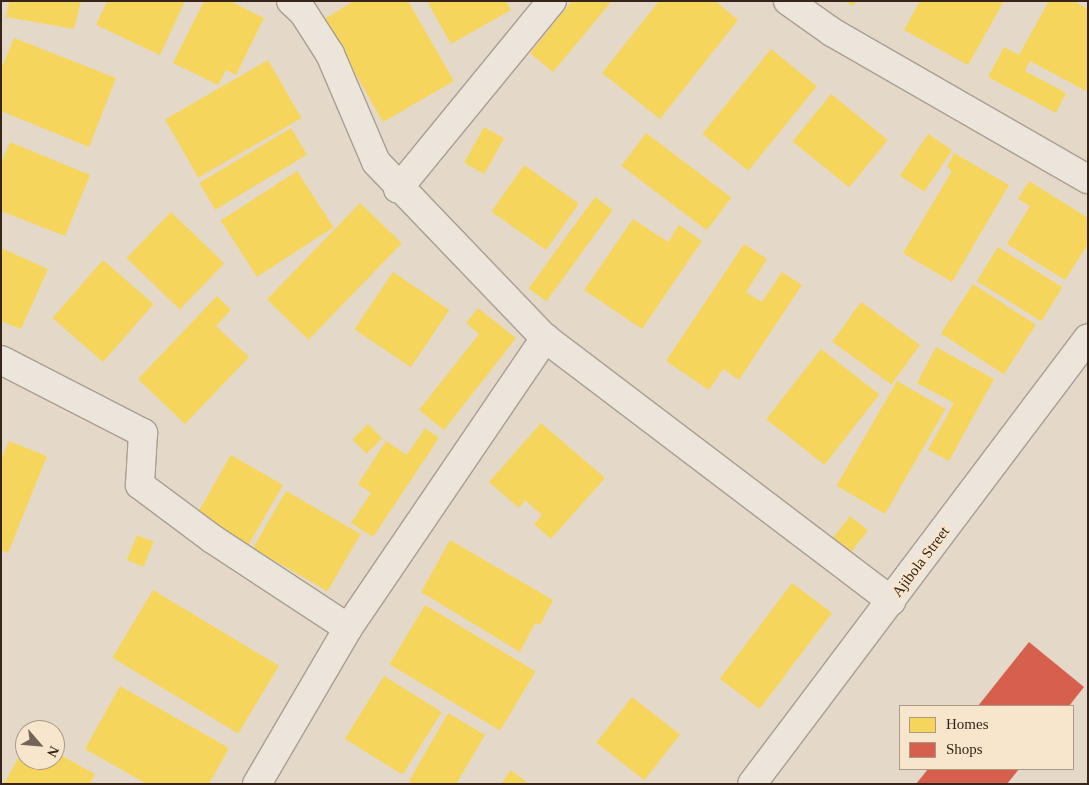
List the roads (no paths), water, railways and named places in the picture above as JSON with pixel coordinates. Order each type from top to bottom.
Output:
[{"type":"street","points":[[291,1],[303,12],[330,54],[376,162],[398,189],[545,338],[892,601]]},
{"type":"street","points":[[398,189],[552,1]]},
{"type":"street","points":[[788,1],[832,32],[1088,179]]},
{"type":"street","points":[[257,784],[348,628],[545,338]]},
{"type":"street","name":"Ajibola Street","points":[[752,784],[892,601],[1088,338]]},
{"type":"street","points":[[1,360],[143,433],[140,485],[211,538],[348,628]]}]
